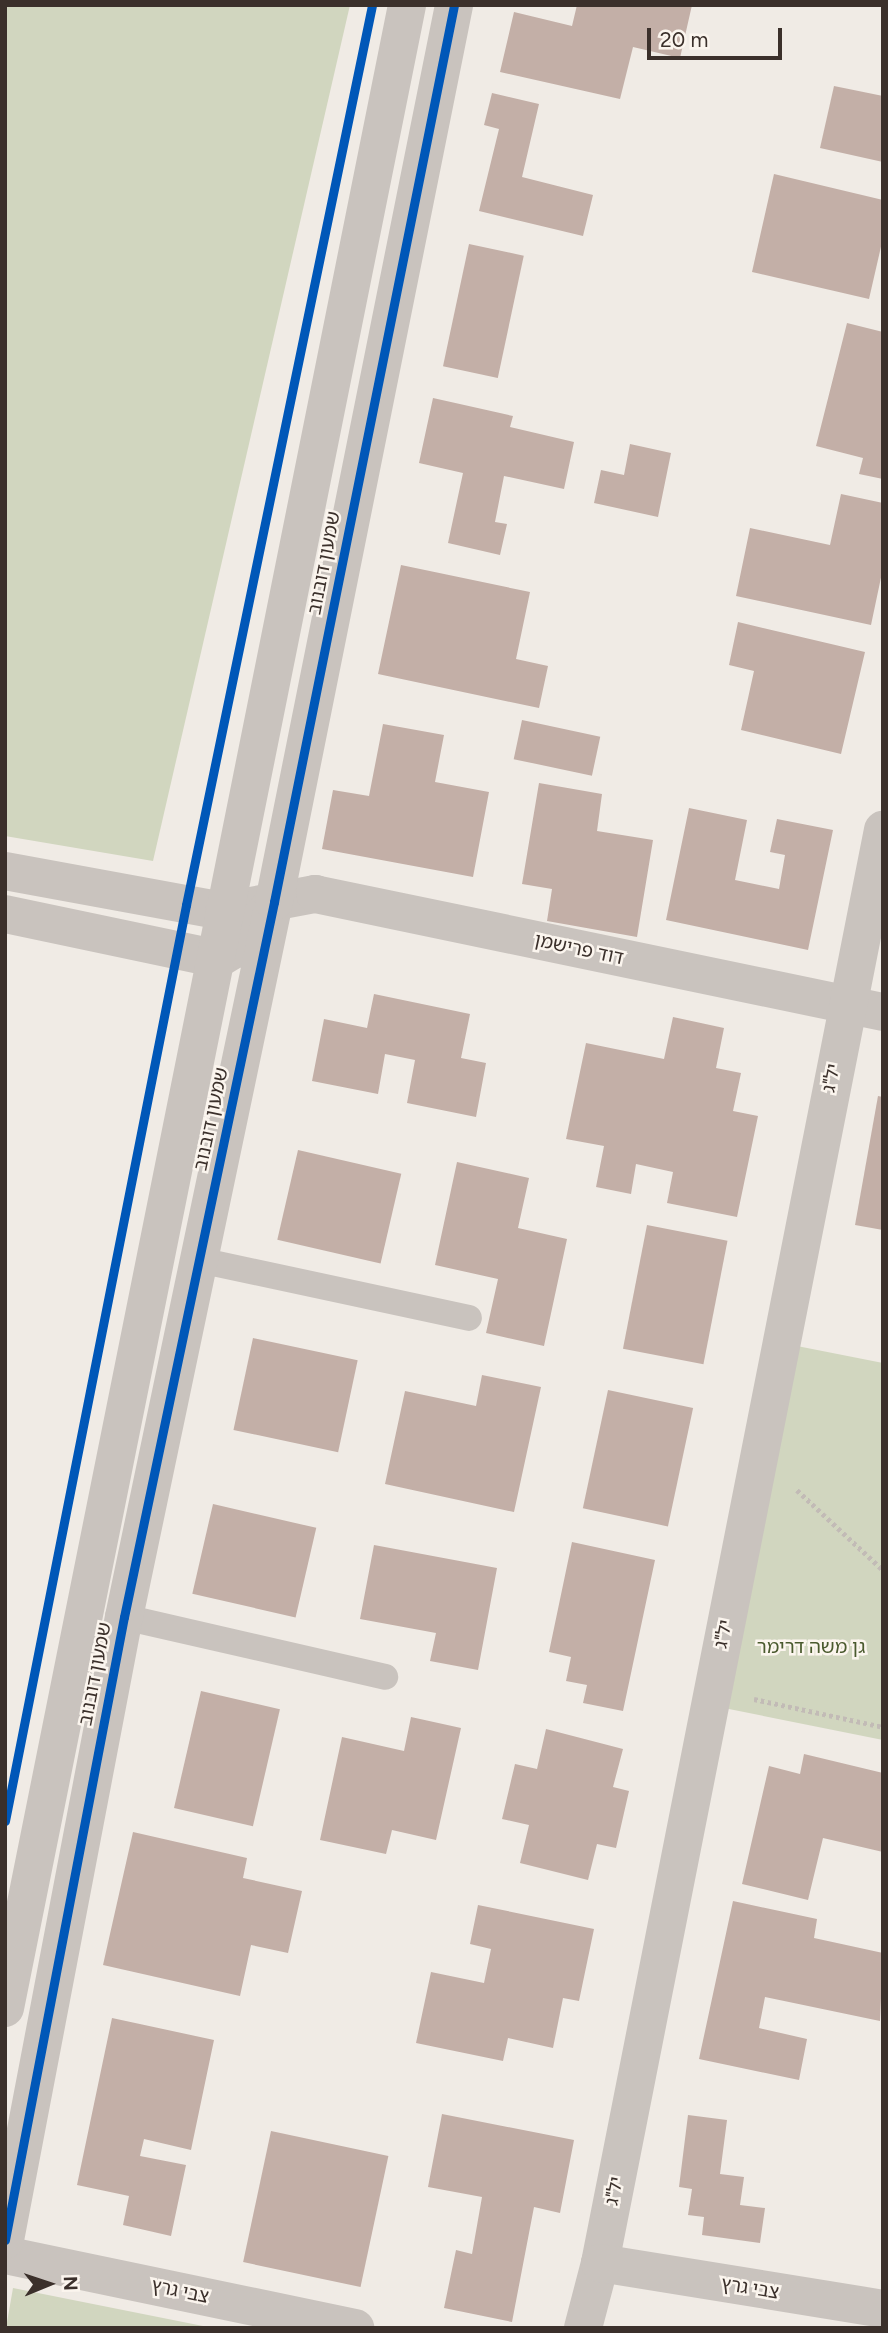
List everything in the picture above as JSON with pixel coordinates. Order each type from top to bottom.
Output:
[{"type":"street","name":"שמעון דובנוב","points":[[5,2008],[218,959],[224,911],[407,5]]},
{"type":"street","name":"שמעון דובנוב","points":[[5,2240],[124,1617],[274,902],[454,5]]},
{"type":"street","name":"יל\"ג","points":[[600,2263],[846,1005],[883,830]]},
{"type":"street","name":"דוד פרישמן","points":[[5,871],[224,911],[314,894],[883,1012]]},
{"type":"street","points":[[5,915],[218,959],[233,950],[274,902]]},
{"type":"street","name":"צבי גרץ","points":[[5,2255],[355,2328]]},
{"type":"street","points":[[583,2328],[600,2263]]},
{"type":"street","name":"צבי גרץ","points":[[600,2263],[883,2309]]},
{"type":"lane","points":[[199,1260],[469,1318]]},
{"type":"lane","points":[[124,1617],[385,1677]]},
{"type":"path","points":[[758,1453],[883,1570]]},
{"type":"path","points":[[712,1690],[883,1727]]},
{"type":"green space","points":[[5,5],[350,5],[153,861],[5,836]]},
{"type":"green space","name":"גן משה דרימר","points":[[797,1346],[883,1363],[883,1740],[724,1708]]},
{"type":"green space","points":[[13,2288],[213,2328],[6,2328]]},
{"type":"building","points":[[577,5],[692,5],[680,58],[633,47],[620,99],[500,72],[514,12],[572,26]]},
{"type":"building","points":[[834,86],[883,96],[883,162],[820,148]]},
{"type":"building","points":[[492,93],[539,104],[522,177],[593,195],[583,236],[479,211],[499,129],[484,125]]},
{"type":"building","points":[[774,174],[883,200],[883,238],[869,299],[752,272]]},
{"type":"building","points":[[469,244],[524,256],[498,378],[443,366]]},
{"type":"building","points":[[847,323],[883,332],[883,479],[859,474],[863,458],[816,446]]},
{"type":"building","points":[[433,398],[513,416],[510,427],[574,442],[564,489],[504,476],[495,522],[507,524],[500,555],[448,543],[463,473],[419,463]]},
{"type":"building","points":[[630,444],[671,453],[658,517],[594,503],[601,470],[624,475]]},
{"type":"building","points":[[841,494],[883,503],[883,568],[871,625],[736,596],[750,528],[830,545]]},
{"type":"building","points":[[401,565],[530,592],[516,659],[548,666],[539,708],[378,674]]},
{"type":"building","points":[[738,622],[865,652],[841,754],[741,730],[754,671],[729,665]]},
{"type":"building","points":[[522,720],[600,737],[592,776],[514,759]]},
{"type":"building","points":[[383,724],[444,735],[435,782],[489,792],[473,877],[322,849],[333,790],[369,796]]},
{"type":"building","points":[[539,783],[602,794],[597,831],[653,840],[637,937],[547,921],[552,889],[522,884]]},
{"type":"building","points":[[689,808],[747,820],[735,880],[779,889],[785,855],[770,852],[777,819],[833,830],[808,950],[666,920]]},
{"type":"building","points":[[374,994],[470,1014],[461,1058],[486,1063],[476,1117],[407,1103],[415,1060],[385,1054],[378,1094],[312,1081],[324,1019],[367,1028]]},
{"type":"building","points":[[673,1017],[724,1028],[716,1068],[741,1073],[733,1111],[758,1116],[737,1217],[667,1203],[673,1172],[636,1164],[631,1194],[596,1187],[604,1146],[566,1139],[586,1043],[664,1059]]},
{"type":"building","points":[[878,1096],[883,1097],[883,1230],[855,1225]]},
{"type":"building","points":[[298,1150],[401,1174],[381,1263],[277,1240]]},
{"type":"building","points":[[457,1162],[529,1178],[518,1228],[567,1239],[544,1346],[486,1333],[498,1279],[435,1265]]},
{"type":"building","points":[[647,1225],[727,1241],[703,1364],[623,1349]]},
{"type":"building","points":[[253,1338],[358,1360],[338,1452],[233,1430]]},
{"type":"building","points":[[482,1375],[541,1387],[514,1512],[385,1484],[405,1391],[476,1406]]},
{"type":"building","points":[[608,1390],[693,1408],[668,1526],[583,1508]]},
{"type":"building","points":[[213,1504],[316,1528],[296,1617],[192,1594]]},
{"type":"building","points":[[572,1542],[655,1560],[623,1711],[583,1703],[587,1685],[566,1681],[571,1657],[549,1652]]},
{"type":"building","points":[[374,1545],[497,1568],[478,1670],[430,1661],[436,1633],[360,1619]]},
{"type":"building","points":[[201,1691],[280,1709],[253,1826],[174,1808]]},
{"type":"building","points":[[411,1717],[461,1728],[436,1840],[392,1830],[386,1854],[320,1840],[342,1737],[404,1751]]},
{"type":"building","points":[[546,1729],[623,1749],[613,1787],[629,1791],[616,1848],[597,1844],[588,1880],[520,1863],[529,1825],[502,1819],[515,1764],[537,1769]]},
{"type":"building","points":[[804,1754],[883,1773],[883,1852],[823,1838],[808,1900],[742,1884],[769,1766],[800,1774]]},
{"type":"building","points":[[133,1832],[247,1858],[243,1878],[302,1891],[288,1953],[251,1945],[240,1996],[103,1965]]},
{"type":"building","points":[[733,1901],[817,1919],[814,1938],[883,1953],[880,2021],[765,1997],[759,2028],[807,2039],[799,2080],[699,2059]]},
{"type":"building","points":[[478,1905],[594,1929],[579,2001],[563,1998],[553,2048],[508,2038],[503,2061],[416,2043],[431,1972],[484,1983],[491,1949],[470,1944]]},
{"type":"building","points":[[112,2018],[214,2040],[191,2150],[144,2139],[140,2156],[186,2165],[171,2236],[123,2225],[129,2196],[77,2185]]},
{"type":"building","points":[[442,2114],[574,2140],[560,2213],[534,2207],[512,2322],[444,2308],[456,2250],[472,2254],[482,2197],[428,2187]]},
{"type":"building","points":[[688,2115],[727,2120],[720,2174],[744,2177],[740,2205],[765,2208],[760,2243],[702,2235],[704,2217],[688,2215],[692,2189],[679,2187]]},
{"type":"building","points":[[271,2131],[388,2156],[361,2287],[243,2262]]},
{"type":"cycle path","points":[[5,1821],[186,905],[372,5]]},
{"type":"cycle path","points":[[5,2240],[124,1617],[274,902],[454,5]]}]
